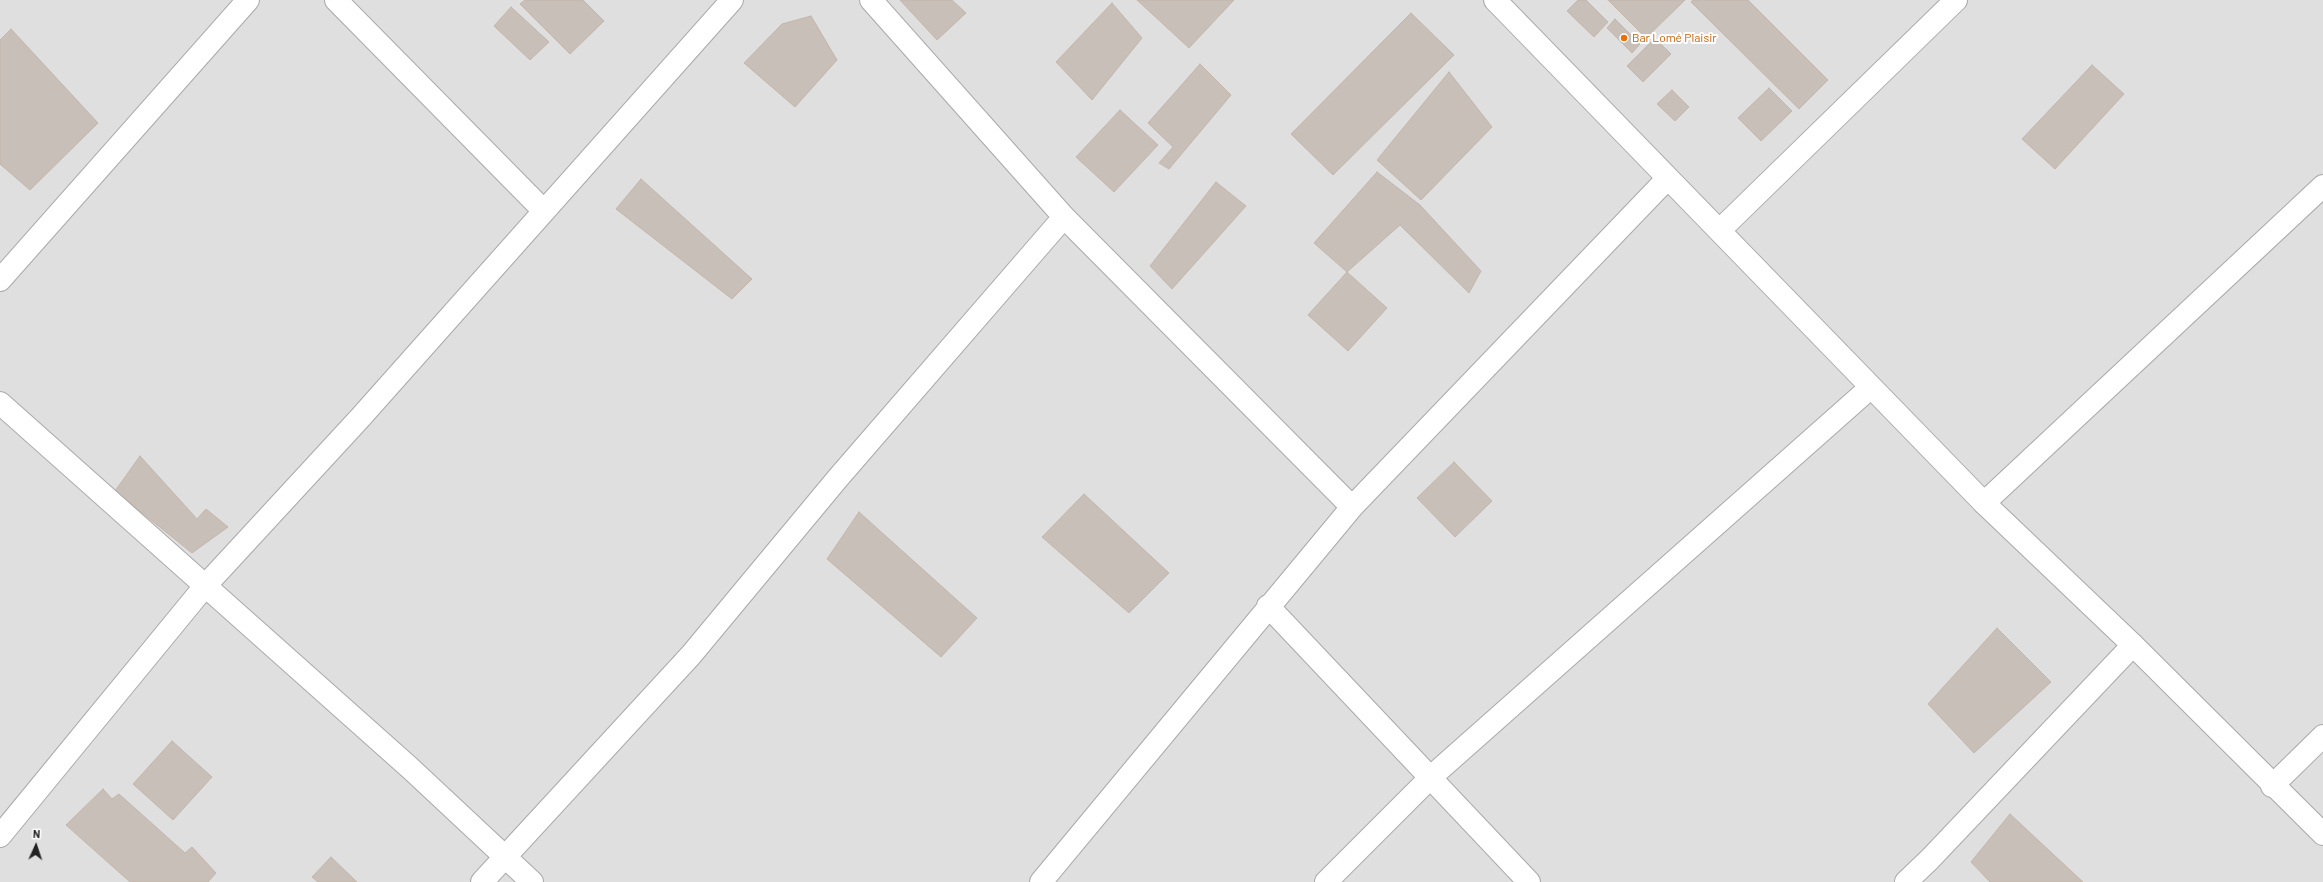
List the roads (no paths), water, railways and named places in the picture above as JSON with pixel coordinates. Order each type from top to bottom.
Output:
[{"type":"street","points":[[0,280],[248,0]]},
{"type":"street","points":[[336,0],[544,211]]},
{"type":"street","points":[[0,836],[205,586],[360,418],[732,0]]},
{"type":"street","points":[[871,0],[1064,217],[1352,507]]},
{"type":"street","points":[[1495,0],[1667,179],[1720,230],[1870,388],[1984,503],[2133,644],[2272,786],[2323,834]]},
{"type":"street","points":[[1720,230],[1956,0]]},
{"type":"street","points":[[1041,882],[1268,606],[1352,507],[1667,179]]},
{"type":"street","points":[[1984,503],[2323,186]]},
{"type":"street","points":[[482,882],[504,856],[589,767],[691,654],[838,478],[1064,217]]},
{"type":"street","points":[[1326,882],[1431,777],[1870,388]]},
{"type":"street","points":[[0,403],[162,545],[205,586],[410,768],[532,882]]},
{"type":"street","points":[[1268,606],[1529,882]]},
{"type":"street","points":[[1906,882],[1930,859],[2133,644]]},
{"type":"street","points":[[2272,786],[2323,736]]},
{"type":"place","name":"Bar Lomé Plaisir","points":[[1624,38]]}]
